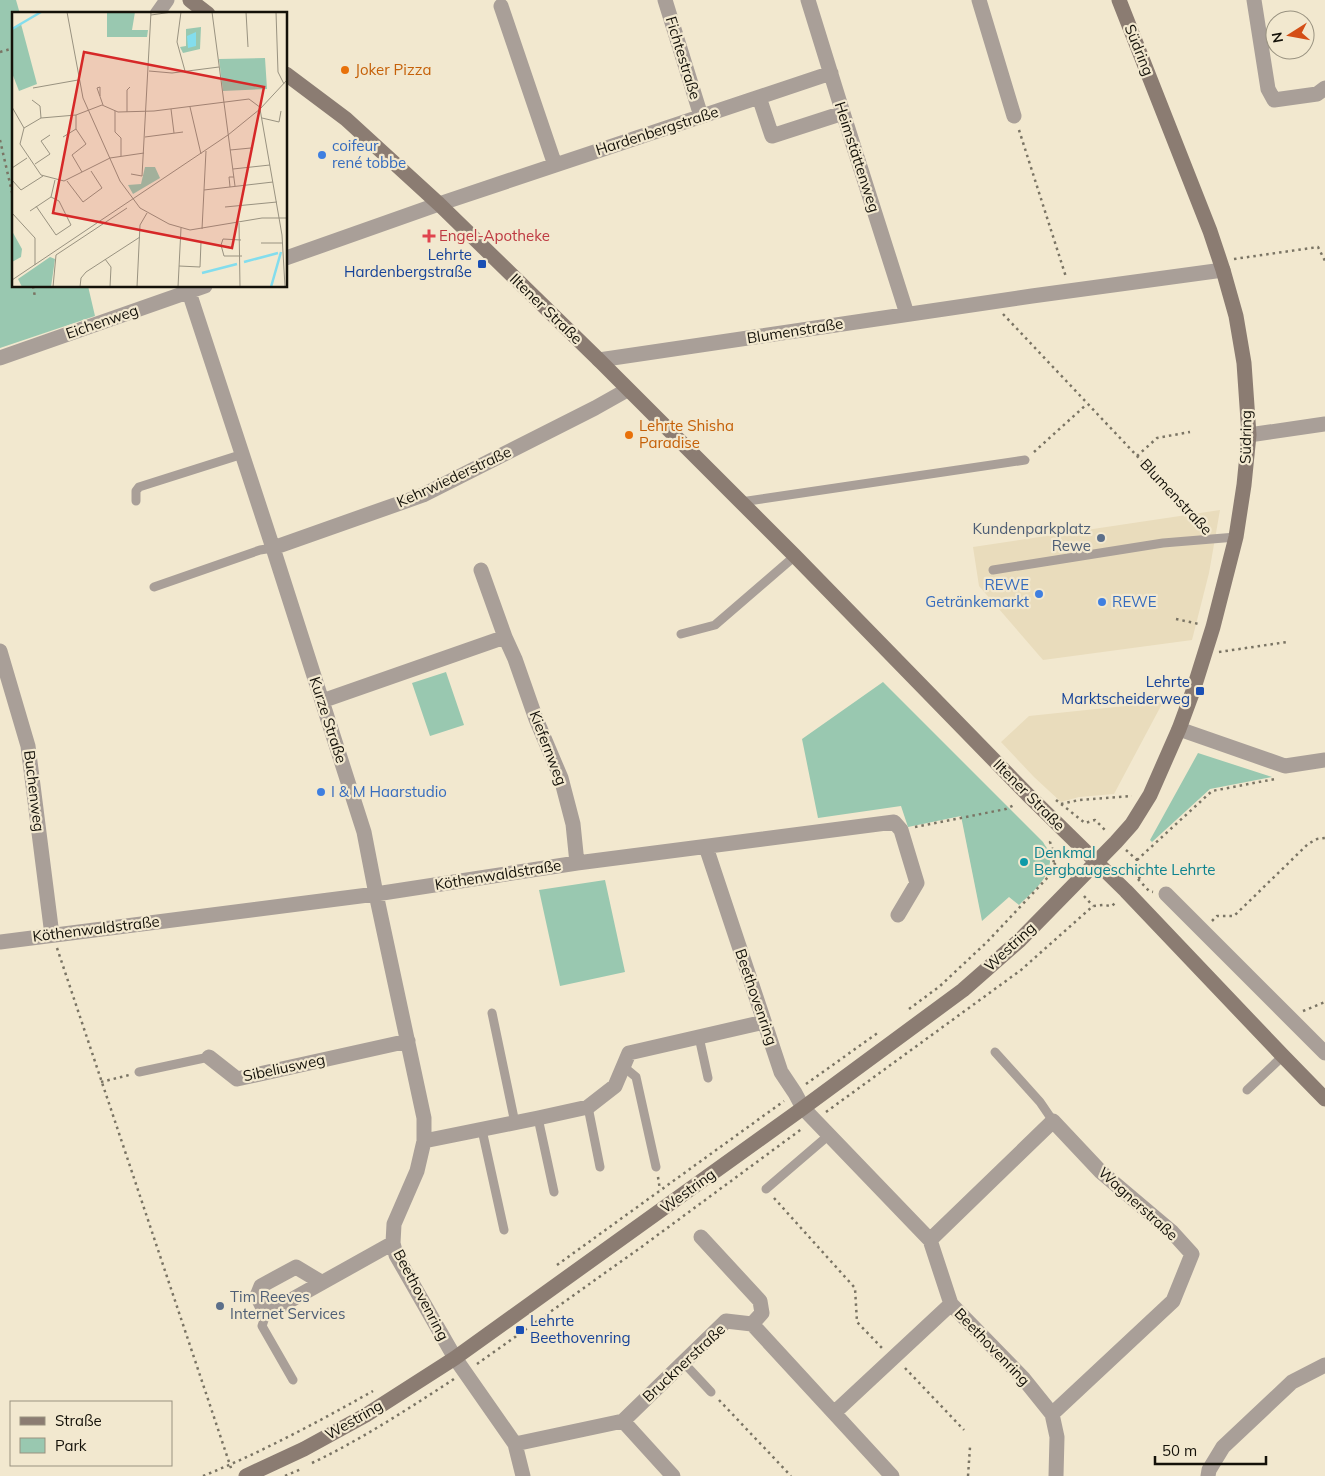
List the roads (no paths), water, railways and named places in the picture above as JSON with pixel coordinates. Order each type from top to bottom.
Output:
[{"type":"street","points":[[158,12],[167,0]]},
{"type":"street","points":[[190,0],[205,12]]},
{"type":"street","name":"Fichtestraße","points":[[665,0],[701,116]]},
{"type":"street","name":"Heimstättenweg","points":[[808,0],[908,314]]},
{"type":"street","points":[[979,0],[1014,116]]},
{"type":"street","name":"Südring","points":[[1096,861],[1132,824],[1150,795],[1179,728],[1213,627],[1236,536],[1249,435],[1244,363],[1236,316],[1222,266],[1210,231],[1118,0]]},
{"type":"street","points":[[1254,0],[1268,89],[1274,100],[1317,94],[1325,88]]},
{"type":"street","points":[[501,6],[555,165]]},
{"type":"street","name":"Hardenbergstraße","points":[[439,204],[831,73]]},
{"type":"street","name":"Iltener Straße","points":[[288,76],[346,119],[439,204],[599,360],[795,556],[1031,798],[1126,891],[1325,1098]]},
{"type":"street","points":[[759,97],[772,136],[843,113]]},
{"type":"street","points":[[288,257],[439,204]]},
{"type":"street","name":"Blumenstraße","points":[[599,360],[1070,291],[1222,266]]},
{"type":"street","name":"Eichenweg","points":[[0,358],[189,289]]},
{"type":"street","name":"Kurze Straße","points":[[189,289],[364,832],[376,894]]},
{"type":"street","name":"Kehrwiederstraße","points":[[273,548],[423,495],[627,390]]},
{"type":"street","points":[[1249,435],[1325,424]]},
{"type":"street","name":"Kiefernweg","points":[[481,570],[536,719],[562,778],[573,824],[577,863]]},
{"type":"street","points":[[322,700],[505,637]]},
{"type":"street","name":"Buchenweg","points":[[0,651],[28,746],[52,935]]},
{"type":"street","points":[[1179,728],[1285,766],[1325,760]]},
{"type":"street","name":"Köthenwaldstraße","points":[[0,942],[376,894],[577,863],[894,822],[901,830],[917,883],[898,915]]},
{"type":"street","name":"Beethovenring","points":[[706,847],[781,1072],[803,1108],[930,1240],[950,1304],[1023,1378],[1052,1414],[1057,1437],[1056,1476]]},
{"type":"street","name":"Westring","points":[[246,1476],[366,1415],[455,1358],[803,1108],[963,990],[1020,940],[1096,861]]},
{"type":"street","name":"Beethovenring","points":[[376,894],[424,1118],[424,1141],[417,1171],[394,1224],[393,1242],[396,1255],[455,1358],[515,1444],[523,1476]]},
{"type":"street","points":[[1166,894],[1325,1053]]},
{"type":"street","points":[[424,1141],[588,1107],[614,1086],[629,1053],[764,1022]]},
{"type":"street","name":"Sibeliusweg","points":[[209,1056],[237,1079],[408,1041]]},
{"type":"street","points":[[930,1240],[1053,1121]]},
{"type":"street","name":"Wagnerstraße","points":[[1052,1414],[1174,1301],[1192,1254],[1172,1232],[1100,1172],[1053,1121]]},
{"type":"street","points":[[701,1237],[760,1301],[762,1314],[752,1324],[892,1476]]},
{"type":"street","points":[[321,1282],[296,1267],[261,1286],[257,1296],[266,1314],[393,1242]]},
{"type":"street","points":[[834,1413],[950,1304]]},
{"type":"street","name":"Brucknerstraße","points":[[623,1421],[726,1321],[752,1324]]},
{"type":"street","points":[[1208,1476],[1209,1470],[1223,1447],[1292,1382],[1325,1365]]},
{"type":"street","points":[[515,1444],[623,1421],[673,1476]]},
{"type":"lane","points":[[136,501],[138,486],[243,454]]},
{"type":"lane","points":[[741,502],[1025,460]]},
{"type":"lane","points":[[993,570],[1163,543],[1236,536]]},
{"type":"lane","points":[[154,587],[260,550],[273,548]]},
{"type":"lane","points":[[681,634],[715,625],[795,556]]},
{"type":"lane","points":[[492,1013],[515,1123]]},
{"type":"lane","points":[[699,1037],[708,1078]]},
{"type":"lane","points":[[995,1052],[1040,1102],[1053,1121]]},
{"type":"lane","name":"Sibeliusweg","points":[[139,1072],[209,1056]]},
{"type":"lane","points":[[1247,1090],[1283,1056]]},
{"type":"lane","points":[[624,1067],[636,1077],[656,1167]]},
{"type":"lane","points":[[588,1107],[600,1167]]},
{"type":"lane","points":[[538,1118],[554,1192]]},
{"type":"lane","points":[[482,1130],[504,1230]]},
{"type":"lane","points":[[766,1189],[829,1135]]},
{"type":"lane","points":[[266,1314],[262,1326],[293,1380]]},
{"type":"lane","points":[[682,1362],[711,1392]]},
{"type":"place","name":"Joker Pizza","points":[[345,70]]},
{"type":"place","name":"coifeur rené tobbe","points":[[322,155]]},
{"type":"place","name":"Engel-Apotheke","points":[[429,236]]},
{"type":"place","name":"Lehrte Hardenbergstraße","points":[[482,264]]},
{"type":"place","name":"Lehrte Shisha Paradise","points":[[629,435]]},
{"type":"place","name":"Kundenparkplatz Rewe","points":[[1101,538]]},
{"type":"place","name":"REWE Getränkemarkt","points":[[1039,594]]},
{"type":"place","name":"REWE","points":[[1102,602]]},
{"type":"place","name":"Lehrte Marktscheiderweg","points":[[1200,691]]},
{"type":"place","name":"I & M Haarstudio","points":[[321,792]]},
{"type":"place","name":"Denkmal Bergbaugeschichte Lehrte","points":[[1024,862]]},
{"type":"place","name":"Tim Reeves Internet Services","points":[[220,1306]]},
{"type":"place","name":"Lehrte Beethovenring","points":[[520,1330]]}]
